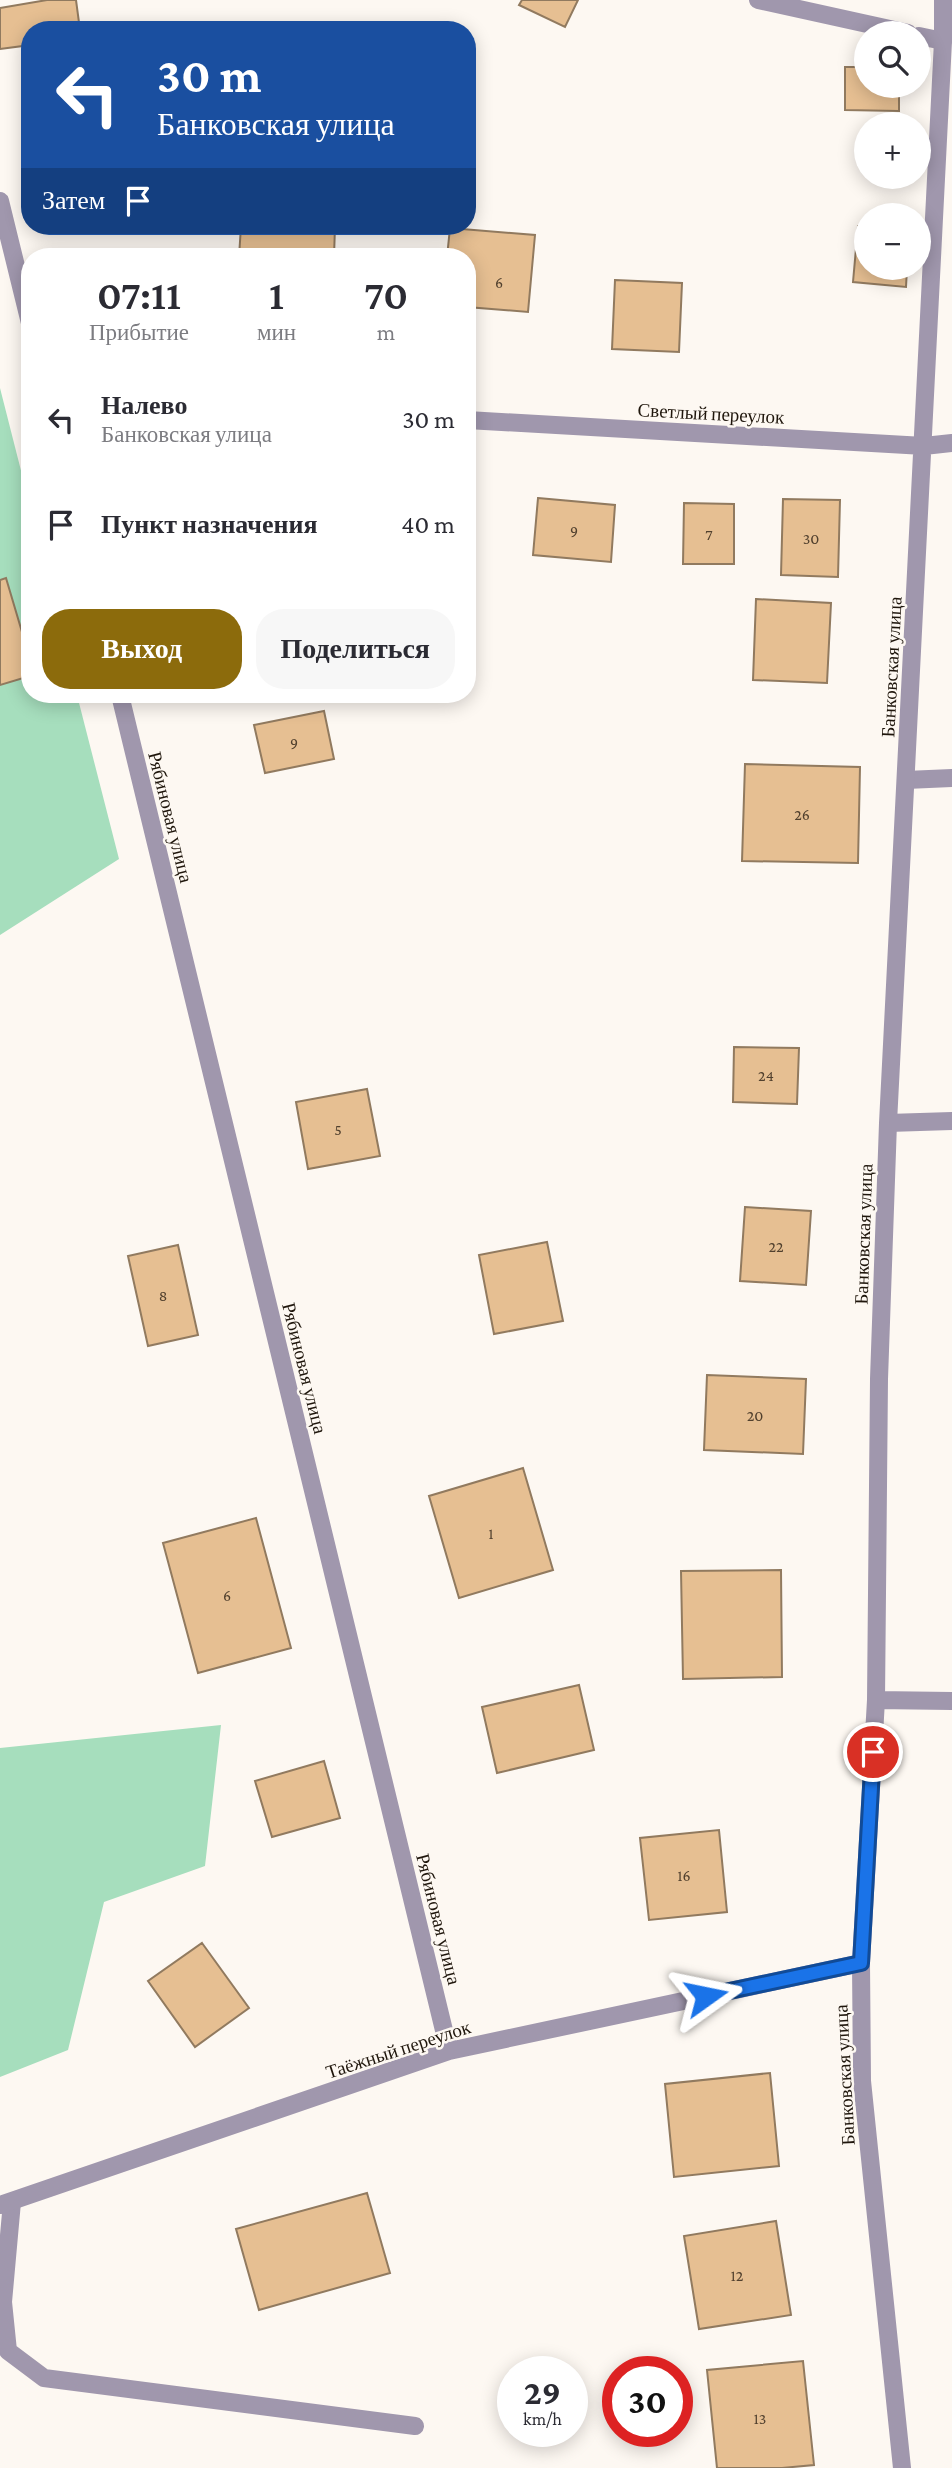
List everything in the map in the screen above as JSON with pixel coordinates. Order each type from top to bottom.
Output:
[{"type":"street","points":[[758,0],[854,21]]},
{"type":"street","name":"Банковская улица","points":[[902,2468],[862,2081],[861,1963],[876,1700],[879,1379],[888,1123],[924,446],[943,0]]},
{"type":"street","points":[[931,38],[943,41]]},
{"type":"street","points":[[0,201],[21,286]]},
{"type":"street","name":"Светлый переулок","points":[[476,421],[924,446],[952,443]]},
{"type":"street","name":"Рябиновая улица","points":[[122,703],[449,2051]]},
{"type":"street","points":[[906,780],[952,778]]},
{"type":"street","points":[[888,1123],[952,1121]]},
{"type":"street","points":[[876,1700],[952,1701]]},
{"type":"street","name":"Таёжный переулок","points":[[6,2204],[449,2051],[861,1963]]},
{"type":"street","points":[[6,2204],[3,2302],[8,2351],[44,2378],[415,2426]]},
{"type":"green space","points":[[0,388],[21,471],[21,703],[79,703],[119,859],[0,935]]},
{"type":"green space","points":[[221,1725],[205,1866],[104,1902],[68,2050],[0,2077],[0,1748]]},
{"type":"building","points":[[47,0],[76,0],[79,21],[21,21],[21,46],[0,49],[0,8]]},
{"type":"building","points":[[522,0],[578,0],[565,27],[519,5]]},
{"type":"building","points":[[845,67],[854,67],[854,98],[899,98],[899,111],[845,110]]},
{"type":"building","points":[[476,230],[535,235],[528,312],[476,308],[476,248],[448,248],[449,235],[476,235]]},
{"type":"building","points":[[240,235],[335,235],[334,248],[240,248]]},
{"type":"building","points":[[854,271],[854,280],[906,280],[906,287],[853,282]]},
{"type":"building","points":[[615,280],[682,283],[679,352],[612,349]]},
{"type":"building","points":[[538,498],[615,505],[611,562],[533,555]]},
{"type":"building","points":[[783,499],[840,500],[838,577],[781,575]]},
{"type":"building","points":[[684,503],[734,504],[734,564],[683,564]]},
{"type":"building","points":[[6,578],[21,629],[21,679],[0,685],[0,580]]},
{"type":"building","points":[[756,599],[831,603],[827,683],[753,680]]},
{"type":"building","points":[[324,711],[334,759],[265,773],[254,725]]},
{"type":"building","points":[[745,764],[860,767],[858,863],[742,861]]},
{"type":"building","points":[[734,1047],[799,1048],[797,1104],[733,1102]]},
{"type":"building","points":[[367,1089],[380,1156],[308,1169],[296,1102]]},
{"type":"building","points":[[745,1207],[811,1211],[806,1285],[740,1281]]},
{"type":"building","points":[[547,1242],[563,1321],[494,1334],[479,1255]]},
{"type":"building","points":[[178,1245],[198,1335],[148,1346],[128,1256]]},
{"type":"building","points":[[707,1375],[806,1379],[803,1454],[704,1450]]},
{"type":"building","points":[[523,1468],[553,1570],[459,1598],[429,1496]]},
{"type":"building","points":[[256,1518],[291,1648],[198,1673],[163,1543]]},
{"type":"building","points":[[781,1570],[782,1677],[683,1679],[681,1571]]},
{"type":"building","points":[[579,1685],[594,1750],[497,1773],[482,1707]]},
{"type":"building","points":[[324,1761],[340,1818],[272,1837],[255,1781]]},
{"type":"building","points":[[719,1830],[727,1912],[649,1920],[640,1838]]},
{"type":"building","points":[[202,1943],[249,2008],[195,2047],[148,1981]]},
{"type":"building","points":[[770,2073],[779,2166],[674,2177],[665,2084]]},
{"type":"building","points":[[367,2193],[390,2273],[259,2310],[236,2229]]},
{"type":"building","points":[[776,2221],[791,2315],[699,2329],[684,2236]]},
{"type":"building","points":[[803,2361],[814,2465],[717,2468],[707,2370]]},
{"type":"route","points":[[706,1996],[861,1963],[873,1752]]}]
